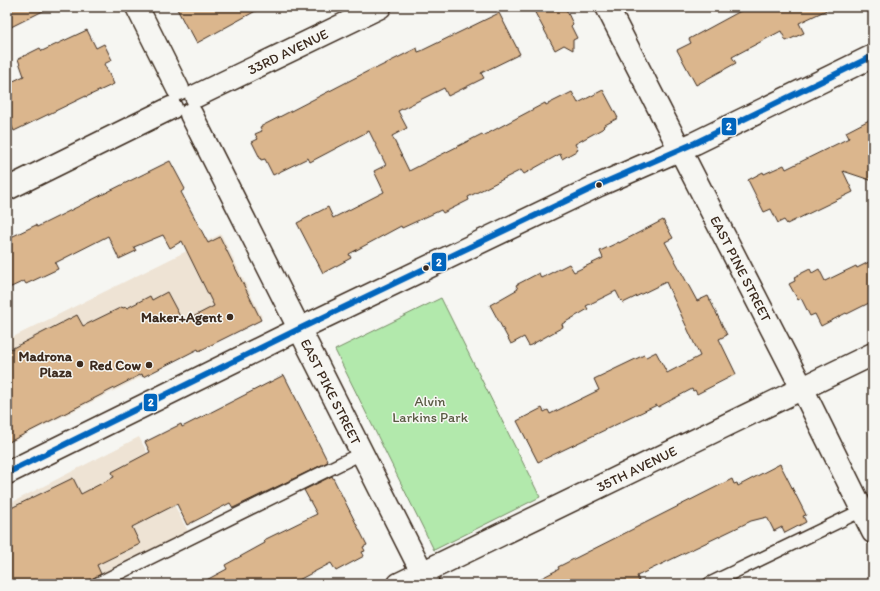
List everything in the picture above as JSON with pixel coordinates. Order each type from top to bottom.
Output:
[{"type":"street","name":"EAST PIKE STREET","points":[[137,7],[425,578]]},
{"type":"street","name":"33RD AVENUE","points":[[7,189],[380,7]]},
{"type":"street","name":"EAST PINE STREET","points":[[607,7],[802,388],[868,508],[873,532]]},
{"type":"street","points":[[7,473],[299,329],[599,185],[679,150],[873,56]]},
{"type":"street","name":"35TH AVENUE","points":[[400,584],[425,578],[802,388],[873,354]]},
{"type":"lane","points":[[97,584],[362,453]]},
{"type":"lane","points":[[709,584],[868,508]]},
{"type":"shaded area","points":[[221,234],[262,317],[7,444],[7,340]]},
{"type":"shaded area","points":[[139,437],[191,537],[94,584],[7,584],[7,505]]},
{"type":"green space","name":"Alvin Larkins Park","points":[[441,298],[540,497],[434,550],[335,350]]},
{"type":"building","points":[[7,7],[51,7],[7,29]]},
{"type":"building","points":[[176,7],[263,7],[197,43]]},
{"type":"building","points":[[532,7],[565,7],[573,24],[571,26],[577,38],[573,40],[573,50],[564,45],[555,50]]},
{"type":"building","points":[[748,7],[833,7],[799,23],[804,33],[786,41],[781,31],[732,57],[736,63],[696,85],[677,50],[691,43],[689,39]]},
{"type":"building","points":[[499,13],[520,54],[481,73],[484,78],[448,96],[444,88],[398,111],[407,128],[392,136],[409,171],[482,134],[483,136],[545,103],[546,105],[572,92],[578,103],[603,90],[618,118],[575,144],[578,150],[562,159],[560,154],[524,174],[521,170],[468,197],[469,200],[443,213],[441,210],[402,228],[401,226],[349,254],[351,258],[323,273],[297,223],[328,207],[333,218],[384,192],[374,171],[386,165],[369,131],[310,162],[308,158],[273,175],[265,159],[261,160],[252,142],[258,139],[255,134],[262,131],[260,127],[374,68],[375,69],[417,48],[418,52],[421,51]]},
{"type":"building","points":[[87,30],[96,48],[104,44],[112,60],[104,64],[114,84],[14,131],[7,116],[7,84],[24,76],[18,59],[40,48],[42,51]]},
{"type":"building","points":[[873,118],[873,181],[843,171],[853,192],[787,224],[784,220],[778,223],[771,209],[764,212],[748,180],[763,172],[764,174],[784,165],[786,169],[849,138],[846,132]]},
{"type":"building","points":[[170,161],[185,189],[181,192],[208,243],[220,237],[261,320],[199,351],[198,349],[143,377],[142,374],[7,443],[7,351],[77,315],[83,326],[122,307],[127,308],[150,296],[152,300],[167,292],[183,322],[214,306],[182,241],[170,248],[163,235],[134,247],[136,251],[119,259],[108,236],[55,263],[58,269],[26,284],[24,281],[7,289],[7,239],[36,225],[37,227]]},
{"type":"building","points":[[663,220],[673,238],[665,242],[697,301],[708,296],[727,335],[719,339],[736,374],[697,394],[695,390],[693,391],[692,389],[658,407],[657,405],[538,462],[517,421],[542,408],[544,412],[548,410],[550,414],[599,390],[594,379],[644,355],[646,357],[656,352],[667,373],[700,356],[666,282],[623,303],[616,291],[586,306],[588,309],[562,324],[563,327],[529,346],[524,337],[511,344],[490,305],[518,289],[516,285],[539,273],[541,278],[569,264],[574,272],[603,258],[600,251],[619,243]]},
{"type":"building","points":[[873,260],[873,301],[821,326],[815,314],[810,316],[801,298],[798,300],[789,284],[795,281],[794,277],[810,269],[812,273],[819,269],[825,281],[856,266],[857,268]]},
{"type":"building","points":[[284,375],[328,462],[233,508],[230,503],[187,525],[177,504],[132,527],[140,544],[97,565],[101,574],[82,584],[7,584],[7,510],[73,478],[81,494],[114,477],[112,472],[150,452],[145,442],[181,424],[182,427]]},
{"type":"building","points":[[780,464],[806,515],[803,516],[806,522],[785,533],[782,527],[774,531],[767,517],[751,521],[637,576],[640,584],[530,584],[559,569],[558,567],[732,479],[734,484],[737,483],[738,486]]},
{"type":"building","points":[[332,476],[367,545],[363,547],[365,551],[362,552],[364,556],[336,571],[331,563],[291,584],[199,584],[227,569],[225,565],[265,543],[264,540],[317,514],[304,490]]},
{"type":"transit line","name":"2","points":[[7,473],[299,329],[599,185],[695,143],[873,56]]},
{"type":"place","name":"Maker+Agent","points":[[230,317]]},
{"type":"place","name":"Madrona Plaza","points":[[80,364]]},
{"type":"place","name":"Red Cow","points":[[149,365]]}]
